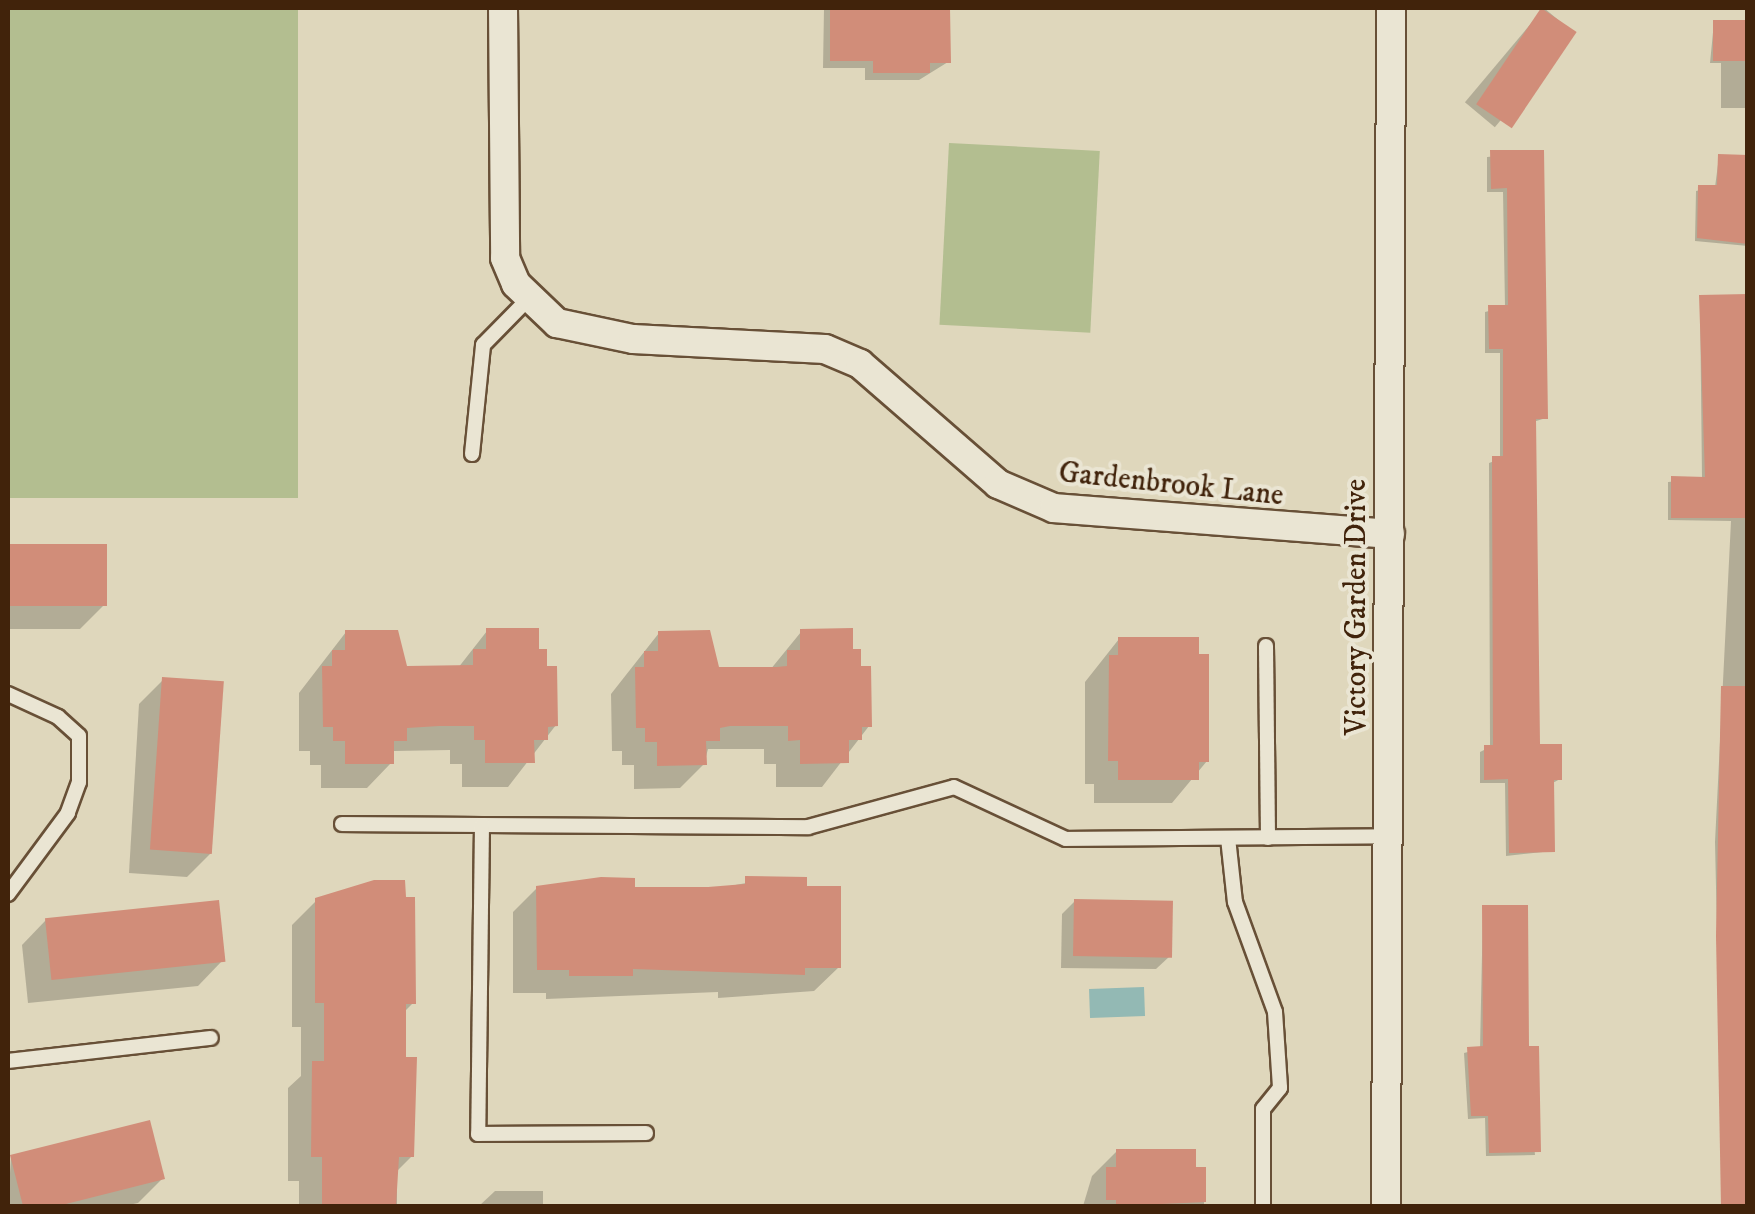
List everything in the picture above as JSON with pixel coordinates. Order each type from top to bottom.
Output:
[{"type":"street","name":"Gardenbrook Lane","points":[[503,8],[500,216],[505,258],[528,298],[557,323],[583,332],[826,349],[860,364],[998,484],[1054,508],[1390,534]]},
{"type":"street","name":"Victory Garden Drive","points":[[1386,1206],[1391,8]]},
{"type":"lane","points":[[472,454],[483,345],[528,298]]},
{"type":"lane","points":[[1266,646],[1268,838]]},
{"type":"lane","points":[[8,694],[58,717],[80,736],[80,782],[68,813],[8,894]]},
{"type":"lane","points":[[342,824],[808,828],[954,788],[1066,839],[1388,836]]},
{"type":"lane","points":[[482,825],[478,1134],[646,1133]]},
{"type":"lane","points":[[1228,838],[1235,902],[1275,1012],[1280,1088],[1263,1108],[1262,1206]]},
{"type":"lane","points":[[8,1060],[211,1038]]},
{"type":"green space","points":[[8,8],[298,8],[298,498],[8,498]]},
{"type":"green space","points":[[949,143],[1100,151],[1090,333],[939,325]]},
{"type":"water","points":[[1144,987],[1145,1016],[1090,1018],[1089,989]]},
{"type":"building","points":[[830,8],[950,8],[951,63],[930,63],[930,73],[873,73],[873,61],[830,61]]},
{"type":"building","points":[[1541,8],[1577,32],[1512,128],[1476,104]]},
{"type":"building","points":[[1713,20],[1748,20],[1748,61],[1713,61]]},
{"type":"building","points":[[1490,150],[1544,150],[1548,419],[1536,419],[1540,744],[1562,744],[1562,780],[1554,780],[1555,852],[1509,853],[1508,779],[1484,780],[1484,745],[1493,745],[1492,456],[1503,456],[1503,349],[1489,349],[1488,305],[1508,305],[1507,188],[1491,189]]},
{"type":"building","points":[[1718,154],[1748,155],[1748,244],[1697,238],[1698,185],[1717,185]]},
{"type":"building","points":[[1748,294],[1748,518],[1671,518],[1671,476],[1705,477],[1699,295]]},
{"type":"building","points":[[8,544],[107,544],[107,606],[8,606]]},
{"type":"building","points":[[486,628],[539,628],[539,649],[547,649],[547,666],[557,666],[558,726],[548,727],[548,740],[534,740],[535,763],[485,763],[485,740],[474,740],[474,726],[439,726],[407,728],[407,741],[394,741],[394,764],[345,764],[345,741],[333,741],[333,727],[323,727],[322,666],[332,666],[332,650],[345,650],[345,630],[398,630],[407,666],[473,665],[473,649],[486,649]]},
{"type":"building","points":[[853,628],[853,649],[861,649],[861,666],[871,666],[872,727],[862,727],[862,740],[849,740],[849,763],[800,764],[800,740],[788,741],[788,726],[730,726],[720,728],[720,741],[706,741],[707,765],[657,766],[657,742],[645,742],[645,728],[636,728],[635,667],[644,667],[644,651],[658,651],[658,631],[710,630],[719,667],[777,667],[787,666],[787,650],[800,650],[800,629]]},
{"type":"building","points":[[1118,637],[1199,637],[1199,654],[1209,654],[1209,762],[1199,762],[1199,780],[1118,780],[1118,761],[1108,761],[1109,655],[1118,655]]},
{"type":"building","points":[[162,677],[224,681],[212,854],[150,850]]},
{"type":"building","points":[[1721,686],[1748,686],[1748,1206],[1721,1206],[1716,936]]},
{"type":"building","points":[[745,876],[807,877],[807,886],[841,886],[841,968],[805,968],[805,975],[633,969],[633,976],[569,976],[569,970],[537,970],[536,886],[601,877],[635,878],[635,887],[708,887],[745,884]]},
{"type":"building","points":[[374,880],[405,880],[406,897],[415,897],[416,1004],[406,1004],[406,1057],[417,1057],[414,1157],[399,1157],[396,1206],[322,1206],[322,1157],[311,1157],[312,1061],[324,1061],[324,1003],[315,1003],[315,898]]},
{"type":"building","points":[[1074,899],[1173,901],[1172,958],[1073,956]]},
{"type":"building","points":[[219,900],[225,962],[51,980],[45,918]]},
{"type":"building","points":[[1482,905],[1528,905],[1529,1046],[1539,1046],[1541,1152],[1489,1153],[1488,1116],[1471,1116],[1467,1047],[1483,1046]]},
{"type":"building","points":[[150,1120],[165,1179],[58,1206],[23,1206],[10,1155]]},
{"type":"building","points":[[1116,1149],[1196,1149],[1196,1167],[1206,1167],[1206,1202],[1116,1206],[1116,1200],[1106,1200],[1106,1167],[1116,1167]]}]
